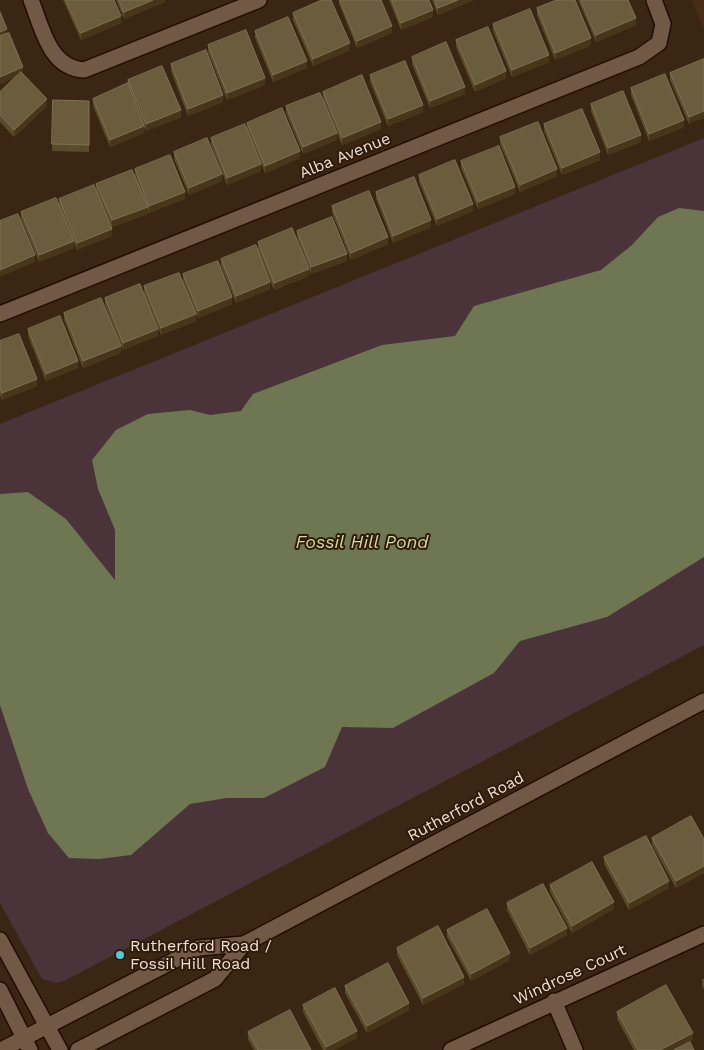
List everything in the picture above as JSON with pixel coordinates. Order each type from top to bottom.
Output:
[{"type":"street","points":[[31,0],[51,49],[59,60],[71,69],[84,70],[238,4],[259,0]]},
{"type":"street","name":"Alba Avenue","points":[[0,314],[639,57],[659,43],[663,24],[654,0]]},
{"type":"street","name":"Rutherford Road","points":[[78,1050],[215,978],[244,944],[704,701]]},
{"type":"street","name":"Windrose Court","points":[[451,1050],[554,1001],[704,934]]},
{"type":"street","points":[[0,940],[60,1050]]},
{"type":"street","name":"Rutherford Road","points":[[1,1050],[27,1044],[47,1026],[198,948],[244,944]]},
{"type":"street","points":[[0,990],[27,1044]]},
{"type":"street","points":[[554,1001],[575,1050]]},
{"type":"shaded area","points":[[692,0],[704,0],[704,30]]},
{"type":"shaded area","name":"Fossil Hill Pond","points":[[704,138],[704,645],[64,981],[57,983],[42,979],[0,903],[0,424]]},
{"type":"water","name":"Fossil Hill Pond","points":[[679,208],[704,211],[704,557],[607,617],[520,641],[494,673],[393,728],[342,727],[325,767],[264,798],[227,798],[190,804],[131,855],[99,859],[69,858],[48,833],[28,789],[0,705],[0,494],[28,492],[66,519],[115,580],[115,530],[98,489],[92,460],[116,430],[148,414],[190,410],[210,415],[241,411],[253,394],[382,345],[455,336],[474,306],[601,270],[632,245],[658,217]]},
{"type":"building","points":[[66,0],[114,0],[121,16],[81,33]]},
{"type":"building","points":[[119,0],[153,0],[124,12]]},
{"type":"building","points":[[322,0],[331,0],[350,43],[313,59],[293,13]]},
{"type":"building","points":[[340,0],[381,0],[392,26],[357,41]]},
{"type":"building","points":[[392,0],[429,0],[433,10],[401,23]]},
{"type":"building","points":[[435,0],[458,0],[438,8]]},
{"type":"building","points":[[557,0],[575,0],[591,38],[555,53],[537,8]]},
{"type":"building","points":[[581,0],[628,0],[636,18],[596,35]]},
{"type":"building","points":[[530,9],[549,55],[512,70],[493,24]]},
{"type":"building","points":[[0,12],[7,29],[0,32]]},
{"type":"building","points":[[288,17],[307,61],[273,75],[255,31]]},
{"type":"building","points":[[488,27],[506,71],[475,85],[456,40]]},
{"type":"building","points":[[246,30],[265,78],[227,93],[208,45]]},
{"type":"building","points":[[9,33],[23,67],[0,77],[0,36]]},
{"type":"building","points":[[446,42],[465,87],[430,101],[412,57]]},
{"type":"building","points":[[206,50],[223,95],[188,109],[171,64]]},
{"type":"building","points":[[704,59],[704,111],[689,117],[670,73]]},
{"type":"building","points":[[405,61],[423,105],[388,119],[370,75]]},
{"type":"building","points":[[162,66],[181,110],[146,124],[128,80]]},
{"type":"building","points":[[21,72],[47,99],[14,130],[0,115],[0,92]]},
{"type":"building","points":[[665,74],[684,120],[649,134],[631,88]]},
{"type":"building","points":[[362,75],[381,122],[342,138],[323,92]]},
{"type":"building","points":[[128,83],[144,126],[110,140],[93,99]]},
{"type":"building","points":[[623,91],[641,135],[608,148],[591,104]]},
{"type":"building","points":[[320,93],[337,133],[303,147],[286,106]]},
{"type":"building","points":[[53,100],[89,101],[89,145],[52,144]]},
{"type":"building","points":[[282,108],[300,151],[265,166],[247,123]]},
{"type":"building","points":[[582,109],[600,152],[562,168],[544,124]]},
{"type":"building","points":[[538,122],[557,169],[520,185],[500,137]]},
{"type":"building","points":[[245,124],[261,164],[227,178],[211,138]]},
{"type":"building","points":[[207,138],[222,174],[189,188],[174,152]]},
{"type":"building","points":[[499,146],[515,187],[478,202],[461,161]]},
{"type":"building","points":[[170,155],[185,192],[149,206],[135,169]]},
{"type":"building","points":[[455,160],[473,204],[437,219],[419,175]]},
{"type":"building","points":[[132,170],[148,207],[112,220],[96,184]]},
{"type":"building","points":[[414,177],[431,220],[393,236],[376,192]]},
{"type":"building","points":[[94,185],[112,229],[77,243],[59,199]]},
{"type":"building","points":[[369,191],[388,237],[351,253],[332,206]]},
{"type":"building","points":[[56,198],[74,241],[39,255],[21,212]]},
{"type":"building","points":[[18,214],[35,255],[0,270],[0,221]]},
{"type":"building","points":[[332,217],[347,254],[311,267],[297,231]]},
{"type":"building","points":[[292,228],[309,269],[274,283],[258,242]]},
{"type":"building","points":[[256,245],[270,282],[236,296],[221,259]]},
{"type":"building","points":[[218,261],[232,297],[198,311],[183,274]]},
{"type":"building","points":[[179,273],[196,314],[161,328],[144,286]]},
{"type":"building","points":[[140,284],[158,329],[123,343],[105,298]]},
{"type":"building","points":[[101,298],[121,346],[83,361],[64,313]]},
{"type":"building","points":[[60,316],[78,361],[46,374],[28,329]]},
{"type":"building","points":[[19,334],[37,379],[2,393],[0,388],[0,341]]},
{"type":"building","points":[[691,816],[704,839],[704,866],[676,881],[652,838]]},
{"type":"building","points":[[646,836],[669,881],[629,903],[604,857]]},
{"type":"building","points":[[592,862],[614,902],[572,926],[550,885]]},
{"type":"building","points":[[543,884],[567,928],[530,948],[507,903]]},
{"type":"building","points":[[487,909],[510,953],[471,974],[447,930]]},
{"type":"building","points":[[438,926],[464,977],[423,998],[397,948]]},
{"type":"building","points":[[388,963],[409,1003],[367,1026],[345,986]]},
{"type":"building","points":[[666,985],[693,1033],[660,1050],[638,1050],[617,1012]]},
{"type":"building","points":[[335,988],[357,1031],[326,1047],[303,1005]]},
{"type":"building","points":[[290,1010],[311,1050],[258,1050],[248,1032]]},
{"type":"building","points":[[690,1042],[694,1050],[674,1050]]},
{"type":"place","name":"Rutherford Road / Fossil Hill Road","points":[[120,955]]}]
